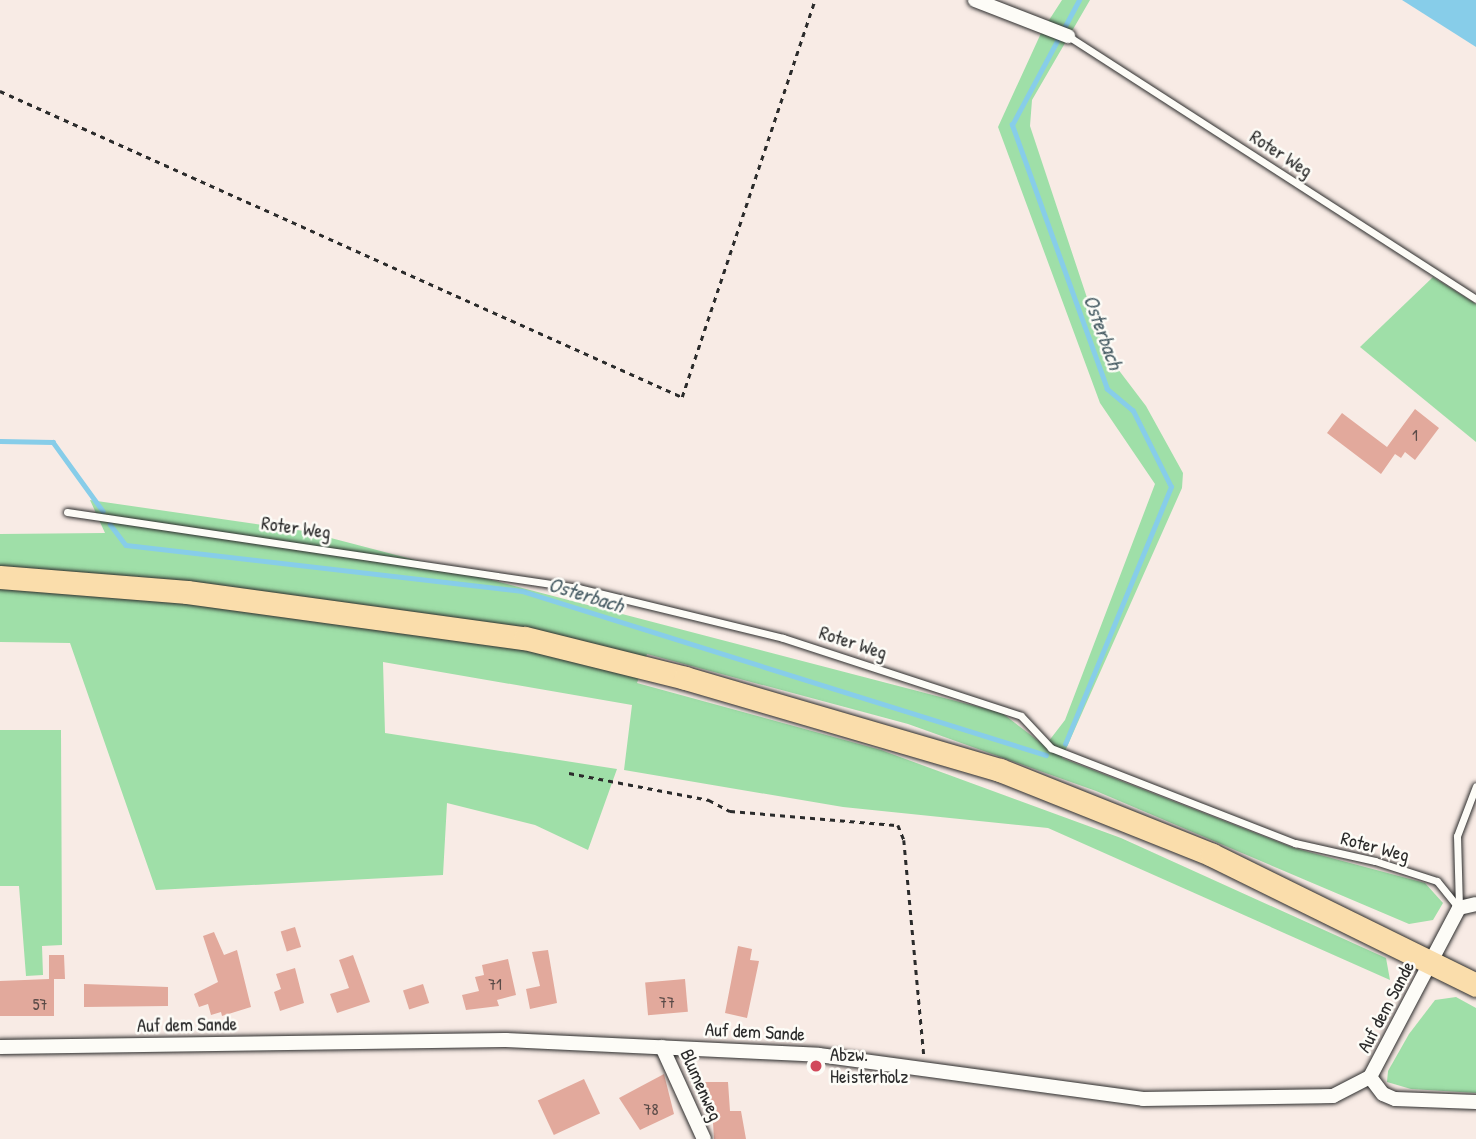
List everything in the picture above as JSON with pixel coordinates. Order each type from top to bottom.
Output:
[{"type":"main road","points":[[0,577],[187,592],[525,638],[685,678],[1000,770],[1212,855],[1476,985]]},
{"type":"street","points":[[975,0],[1068,36]]},
{"type":"street","points":[[1459,908],[1476,904]]},
{"type":"street","name":"Auf dem Sande","points":[[0,1047],[453,1040],[662,1047],[819,1055],[924,1068],[1060,1091],[1143,1099],[1334,1096],[1370,1077],[1459,908]]},
{"type":"street","name":"Blumenweg","points":[[662,1047],[704,1139]]},
{"type":"street","points":[[1370,1077],[1383,1094],[1395,1099],[1476,1102]]},
{"type":"lane","name":"Roter Weg","points":[[1068,36],[1476,299]]},
{"type":"lane","name":"Roter Weg","points":[[67,512],[578,588],[783,638],[1021,716],[1051,748],[1295,843],[1375,861],[1437,881],[1459,908]]},
{"type":"lane","points":[[1459,908],[1457,836],[1476,786]]},
{"type":"path","points":[[0,91],[682,397],[815,0]]},
{"type":"path","points":[[569,773],[709,800],[730,811],[898,825],[904,841],[924,1068]]},
{"type":"green space","points":[[1062,0],[1090,0],[1032,100],[1030,126],[1105,352],[1146,406],[1183,473],[1182,488],[1062,758],[1294,848],[1425,883],[1443,903],[1433,920],[1409,924],[1096,791],[908,724],[647,654],[637,683],[881,750],[1121,838],[1386,958],[1390,980],[1048,828],[843,807],[624,770],[632,705],[383,662],[385,733],[617,769],[588,850],[535,825],[447,803],[443,875],[156,890],[70,643],[0,642],[0,534],[105,533],[90,500],[304,531],[1002,713],[1045,746],[1065,720],[1155,484],[1100,403],[998,127],[1042,31]]},
{"type":"green space","points":[[1433,277],[1476,304],[1476,442],[1360,347]]},
{"type":"green space","points":[[0,730],[61,730],[62,945],[42,946],[43,975],[26,976],[19,886],[0,886]]},
{"type":"green space","points":[[1456,997],[1476,1008],[1476,1093],[1411,1089],[1387,1082],[1388,1071],[1409,1034],[1435,1000]]},
{"type":"water","points":[[1402,0],[1476,0],[1476,47]]},
{"type":"building","points":[[1415,409],[1439,428],[1415,460],[1405,452],[1401,458],[1395,454],[1381,474],[1327,433],[1342,413],[1387,447]]},
{"type":"building","points":[[295,927],[301,947],[287,951],[281,931]]},
{"type":"building","points":[[214,932],[224,955],[237,950],[251,1007],[222,1016],[221,1012],[211,1015],[208,1004],[199,1007],[194,994],[218,982],[203,936]]},
{"type":"building","points":[[738,946],[752,949],[750,960],[759,961],[747,1018],[725,1013]]},
{"type":"building","points":[[548,950],[557,1003],[530,1009],[526,989],[540,986],[532,952]]},
{"type":"building","points":[[49,955],[64,955],[65,979],[54,979],[54,1016],[0,1016],[0,981],[49,979]]},
{"type":"building","points":[[353,955],[370,1002],[337,1013],[330,994],[349,988],[339,960]]},
{"type":"building","points":[[508,959],[516,995],[497,1000],[499,1006],[466,1010],[462,995],[479,991],[475,977],[484,975],[482,965]]},
{"type":"building","points":[[295,968],[304,1003],[280,1011],[274,992],[281,989],[276,974]]},
{"type":"building","points":[[685,979],[688,1012],[648,1015],[645,982]]},
{"type":"building","points":[[84,984],[168,987],[168,1006],[84,1007]]},
{"type":"building","points":[[423,984],[429,1003],[409,1010],[403,990]]},
{"type":"building","points":[[664,1074],[674,1114],[640,1130],[619,1098]]},
{"type":"building","points":[[584,1079],[600,1113],[554,1135],[538,1101]]},
{"type":"building","points":[[702,1082],[728,1082],[730,1111],[741,1111],[746,1139],[714,1139],[712,1106],[702,1105]]},
{"type":"waterway","name":"Osterbach","points":[[1065,744],[1171,487],[1133,411],[1107,389],[1012,125],[1079,0]]},
{"type":"waterway","name":"Osterbach","points":[[0,441],[53,442],[103,511]]},
{"type":"waterway","name":"Osterbach","points":[[110,524],[126,545],[522,591],[1046,755]]},
{"type":"place","name":"Abzw. Heisterholz","points":[[816,1066]]}]
